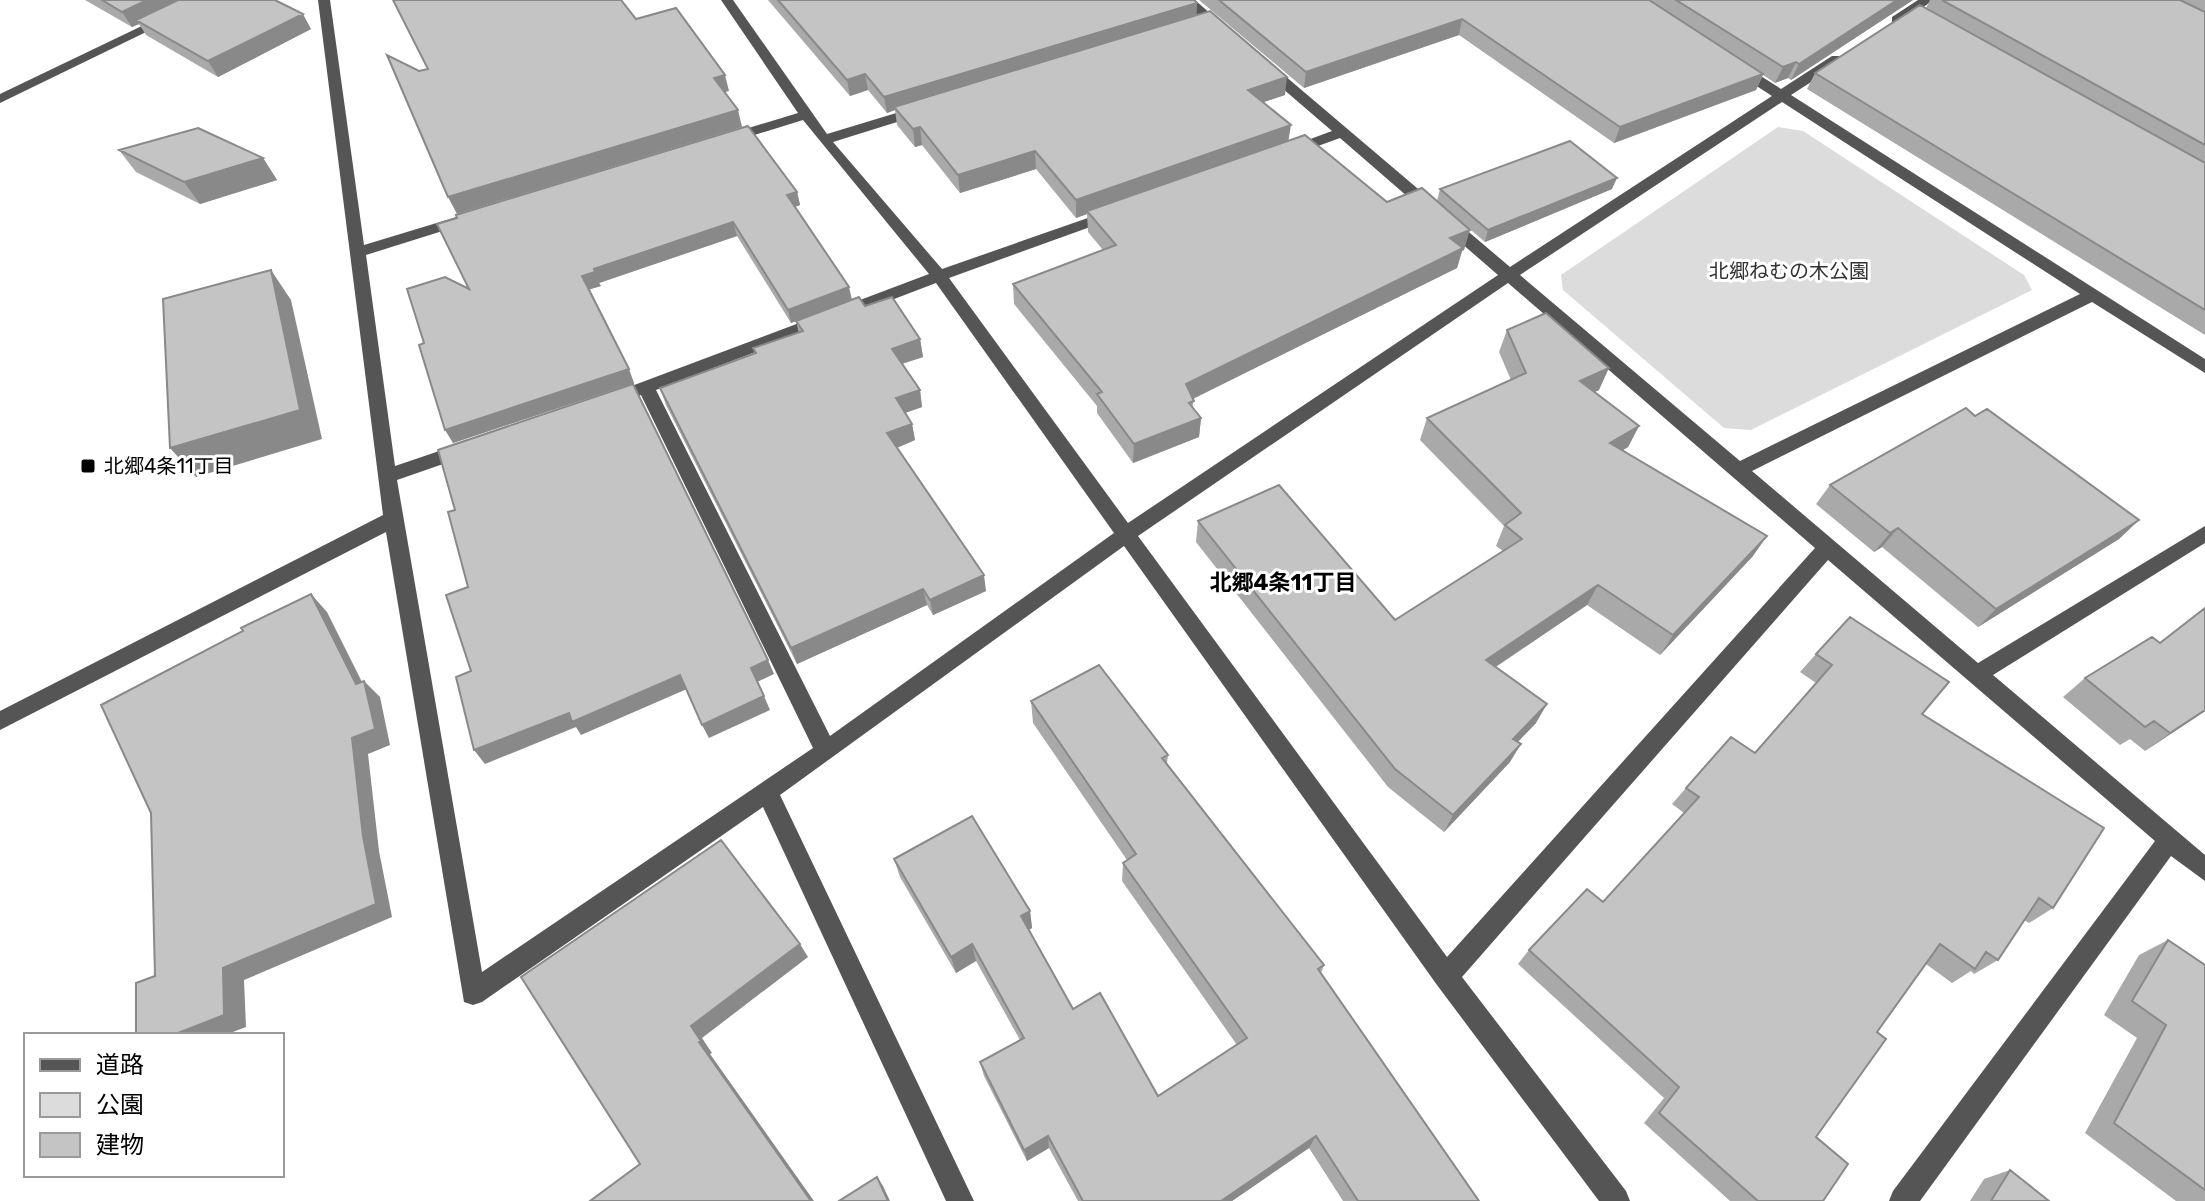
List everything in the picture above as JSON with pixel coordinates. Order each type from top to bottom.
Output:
[{"type":"street","points":[[0,99],[206,0]]},
{"type":"street","points":[[324,0],[393,519],[473,993],[826,751],[1125,535],[1508,276],[1859,45]]},
{"type":"street","points":[[727,0],[824,140],[939,276],[1446,976],[1616,1201]]},
{"type":"street","points":[[1187,0],[1204,23],[1241,46],[1344,132],[1508,276],[2205,870]]},
{"type":"street","points":[[1884,28],[1920,10]]},
{"type":"street","points":[[1719,56],[2205,367]]},
{"type":"street","points":[[824,140],[943,103]]},
{"type":"street","points":[[716,143],[806,115]]},
{"type":"street","points":[[1269,159],[1344,132]]},
{"type":"street","points":[[589,408],[939,276],[1134,207]]},
{"type":"street","points":[[356,253],[476,216]]},
{"type":"street","points":[[1736,471],[2092,295]]},
{"type":"street","points":[[646,388],[826,751]]},
{"type":"street","points":[[387,476],[474,446]]},
{"type":"street","points":[[0,721],[393,519]]},
{"type":"street","points":[[1976,675],[2205,533]]},
{"type":"street","points":[[1446,976],[1827,548]]},
{"type":"street","points":[[767,791],[960,1201]]},
{"type":"street","points":[[1903,1201],[2169,840]]},
{"type":"green space","name":"北郷ねむの木公園","points":[[1778,127],[1803,131],[2024,275],[2032,290],[1751,430],[1724,428],[1563,290],[1561,275]]},
{"type":"building","points":[[102,0],[147,0],[122,12]]},
{"type":"building","points":[[178,0],[275,0],[303,14],[208,61],[136,20]]},
{"type":"building","points":[[393,0],[621,0],[636,19],[676,8],[725,75],[714,78],[738,110],[448,197],[387,55],[419,71],[428,69]]},
{"type":"building","points":[[778,0],[1194,0],[1197,3],[884,97],[865,74],[847,80]]},
{"type":"building","points":[[1219,0],[1649,0],[1763,74],[1620,127],[1462,19],[1306,72]]},
{"type":"building","points":[[1676,0],[1897,0],[1799,64],[1796,62],[1783,67]]},
{"type":"building","points":[[1942,0],[2180,0],[2205,12],[2205,145]]},
{"type":"building","points":[[1920,5],[2205,163],[2205,310],[1815,73]]},
{"type":"building","points":[[1210,11],[1287,77],[1248,90],[1291,125],[1076,200],[1035,151],[958,175],[920,127],[913,129],[894,107]]},
{"type":"building","points":[[748,126],[797,192],[787,195],[849,287],[788,310],[733,222],[594,269],[595,272],[582,276],[629,369],[445,430],[419,345],[424,343],[407,289],[445,277],[469,289],[437,224],[457,218],[456,215]]},
{"type":"building","points":[[198,128],[263,158],[184,182],[119,150]]},
{"type":"building","points":[[1305,135],[1387,202],[1422,188],[1470,230],[1450,238],[1463,248],[1186,384],[1194,401],[1189,403],[1201,418],[1134,444],[1097,394],[1102,392],[1013,284],[1116,245],[1087,211]]},
{"type":"building","points":[[1570,141],[1617,178],[1488,230],[1440,189]]},
{"type":"building","points":[[271,270],[300,410],[170,448],[163,299]]},
{"type":"building","points":[[859,297],[865,306],[892,297],[920,339],[892,349],[920,390],[896,398],[912,424],[887,433],[984,575],[930,600],[923,589],[791,648],[660,388],[756,353],[753,348],[803,331],[796,321]]},
{"type":"building","points":[[1546,313],[1609,368],[1580,381],[1639,426],[1610,443],[1767,536],[1673,635],[1598,585],[1486,660],[1547,704],[1513,739],[1521,744],[1453,815],[1395,769],[1198,521],[1279,485],[1395,620],[1522,539],[1505,525],[1521,513],[1427,418],[1526,373],[1507,330]]},
{"type":"building","points":[[633,384],[768,660],[751,668],[764,696],[702,725],[680,675],[572,722],[569,713],[474,750],[456,677],[471,671],[446,595],[468,587],[448,512],[455,510],[438,450]]},
{"type":"building","points":[[1966,408],[1975,416],[1987,409],[2139,520],[1996,609],[1898,528],[1890,533],[1830,485]]},
{"type":"building","points":[[311,594],[356,684],[364,681],[375,729],[352,738],[363,836],[376,904],[223,968],[224,1015],[178,1033],[136,1033],[136,983],[155,976],[151,813],[101,705],[243,631],[241,628]]},
{"type":"building","points":[[2205,608],[2205,710],[2170,733],[2154,721],[2145,727],[2085,678],[2152,637],[2160,643]]},
{"type":"building","points":[[1850,617],[1949,682],[1922,714],[2104,828],[2053,908],[2039,898],[1998,960],[1986,952],[1975,969],[1940,944],[1877,1032],[1886,1039],[1816,1137],[1848,1164],[1823,1201],[1758,1201],[1659,1113],[1679,1087],[1529,950],[1587,889],[1603,902],[1699,797],[1686,788],[1731,737],[1755,753],[1832,665],[1816,654]]},
{"type":"building","points":[[1099,665],[1168,755],[1162,758],[1324,965],[1318,969],[1479,1201],[1358,1201],[1316,1136],[1221,1201],[1083,1201],[1048,1136],[1024,1150],[980,1062],[1024,1038],[972,944],[951,957],[894,859],[972,816],[1030,911],[1021,916],[1073,1009],[1100,993],[1158,1096],[1247,1038],[1123,863],[1136,854],[1031,701]]},
{"type":"building","points":[[721,840],[800,944],[691,1026],[699,1042],[811,1201],[590,1201],[640,1164],[521,977]]},
{"type":"building","points":[[2168,940],[2205,965],[2205,1190],[2114,1123],[2166,1025],[2132,1001]]},
{"type":"building","points":[[2010,1170],[2049,1201],[1991,1201]]},
{"type":"building","points":[[877,1177],[888,1201],[839,1201]]},
{"type":"place","name":"北郷4条11丁目","points":[[88,466]]},
{"type":"district","name":"北郷4条11丁目","points":[[1283,582]]}]
